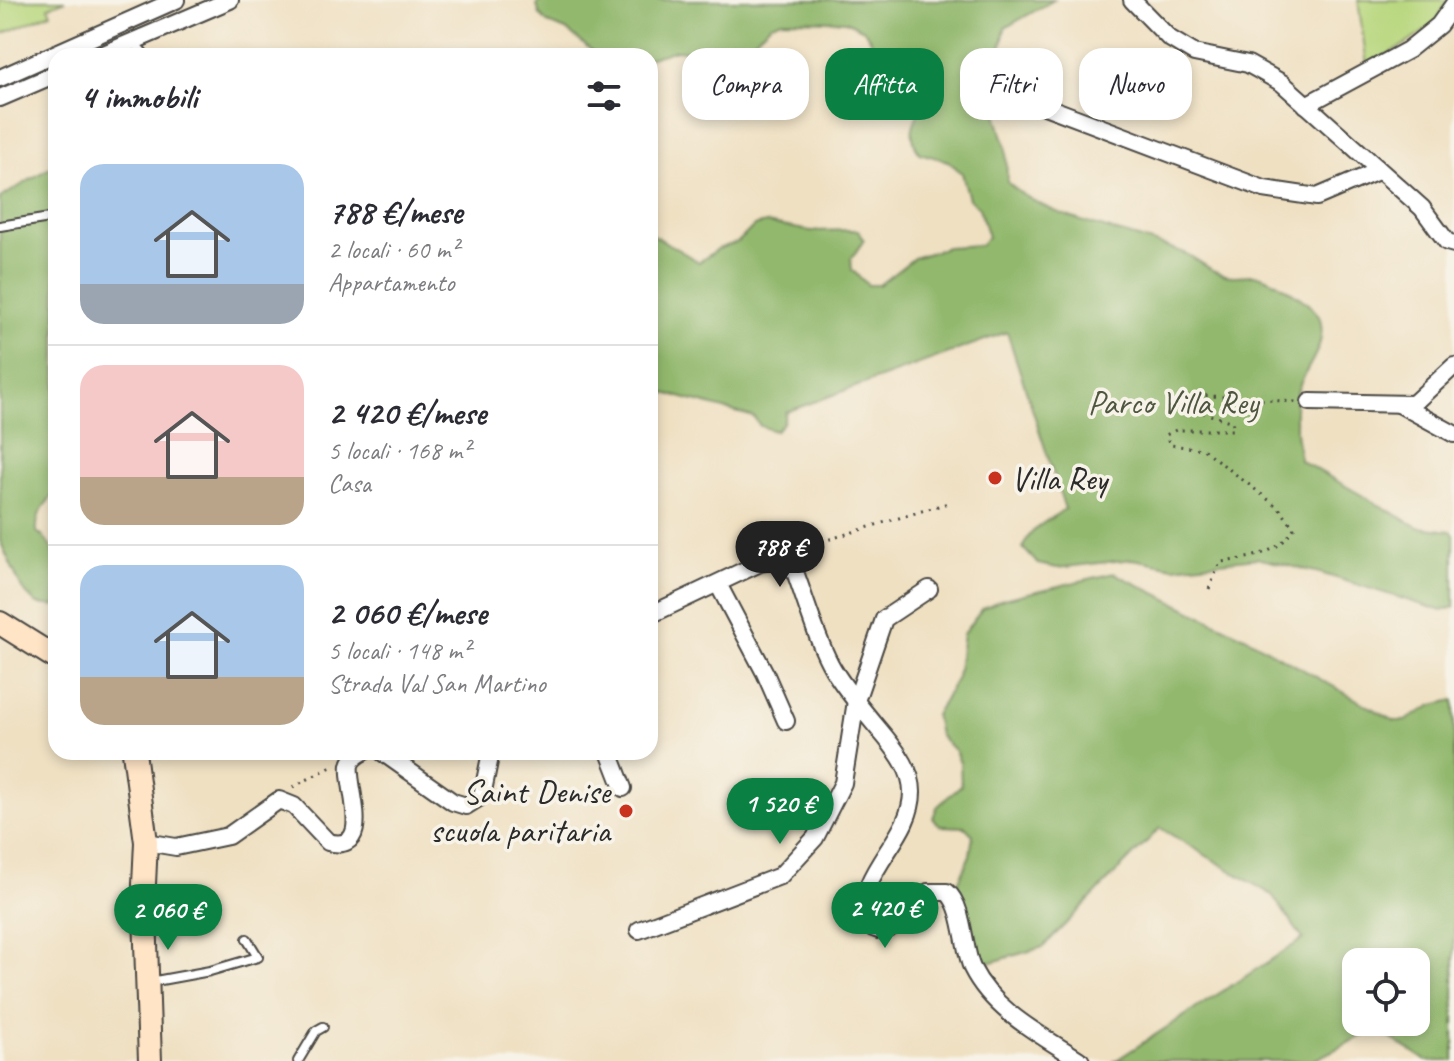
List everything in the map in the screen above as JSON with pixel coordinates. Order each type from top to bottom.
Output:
[{"type":"street","points":[[68,48],[176,0]]},
{"type":"street","points":[[118,48],[212,4],[230,0]]},
{"type":"street","points":[[1132,0],[1181,46],[1194,53],[1248,64],[1282,83],[1422,208],[1447,242],[1454,244]]},
{"type":"street","points":[[1306,105],[1408,50],[1439,25],[1453,6]]},
{"type":"street","points":[[0,78],[48,57]]},
{"type":"street","points":[[0,98],[48,77]]},
{"type":"street","points":[[1063,113],[1264,189],[1317,197],[1378,171]]},
{"type":"street","points":[[1310,402],[1413,404],[1454,366]]},
{"type":"street","points":[[1398,403],[1454,434]]},
{"type":"street","points":[[658,611],[760,563],[769,561],[788,565],[795,572],[832,668],[904,763],[912,791],[905,821],[866,891],[863,909],[865,922],[875,929],[890,929],[928,892],[947,892],[955,901],[972,967],[982,982],[1014,1017],[1081,1061]]},
{"type":"street","points":[[718,584],[765,673],[786,721]]},
{"type":"street","points":[[639,930],[780,876],[815,838],[843,783],[856,701],[884,619],[929,589]]},
{"type":"street","points":[[0,623],[48,653]]},
{"type":"street","points":[[135,760],[146,842],[146,983],[150,1061]]},
{"type":"street","points":[[146,842],[176,847],[228,836],[279,800],[294,806],[328,842],[335,844],[345,841],[353,833],[357,822],[350,766],[354,760]]},
{"type":"street","points":[[393,760],[453,802],[466,806],[482,796],[489,760]]},
{"type":"street","points":[[612,760],[623,788]]},
{"type":"lane","points":[[132,42],[138,48]]},
{"type":"lane","points":[[0,226],[48,218]]},
{"type":"lane","points":[[146,983],[210,971],[258,957],[247,939]]},
{"type":"lane","points":[[298,1061],[316,1031],[323,1027]]},
{"type":"path","points":[[1209,589],[1220,562],[1248,559],[1286,542],[1294,528],[1279,508],[1203,449],[1170,445],[1166,435],[1176,430],[1232,430],[1233,422],[1184,407],[1180,400],[1197,395],[1310,402]]},
{"type":"path","points":[[769,561],[792,551],[948,503]]},
{"type":"path","points":[[279,800],[286,791],[344,760]]},
{"type":"green space","points":[[0,0],[66,0],[48,7],[51,13],[0,35]]},
{"type":"green space","name":"Parco Villa Rey","points":[[542,0],[1054,0],[1005,28],[1001,48],[960,48],[960,120],[998,120],[1006,148],[1007,182],[1044,206],[1090,224],[1182,252],[1219,273],[1262,276],[1311,307],[1320,319],[1322,329],[1318,348],[1297,393],[1295,409],[1300,460],[1418,527],[1451,531],[1454,535],[1454,607],[1442,611],[1320,573],[1257,558],[1174,567],[1133,559],[1057,568],[1038,564],[1023,548],[1026,541],[1029,535],[1065,509],[1007,332],[786,412],[783,423],[775,431],[760,426],[754,417],[661,392],[658,399],[658,238],[699,262],[718,249],[738,242],[754,226],[766,223],[811,231],[858,230],[864,240],[851,259],[852,270],[868,285],[879,285],[914,258],[947,247],[980,245],[988,237],[979,208],[969,199],[962,173],[948,161],[919,153],[913,140],[915,120],[944,120],[944,48],[876,48],[864,30],[846,21],[782,20],[771,24],[744,48],[682,48],[658,56],[658,48],[589,48],[566,30],[547,23],[537,5]]},
{"type":"green space","points":[[1358,0],[1448,0],[1435,24],[1367,65]]},
{"type":"green space","points":[[48,169],[48,501],[38,520],[37,532],[48,543],[48,605],[37,604],[22,589],[0,541],[0,198]]},
{"type":"green space","points":[[1114,573],[1245,637],[1395,721],[1405,721],[1433,705],[1454,700],[1454,1061],[1427,1061],[1387,1036],[1430,1036],[1430,948],[1342,948],[1342,1036],[1362,1036],[1312,1061],[1115,1061],[1303,939],[1272,895],[1160,828],[1043,947],[982,965],[957,885],[970,855],[973,835],[965,827],[940,826],[933,818],[937,807],[961,785],[960,762],[955,751],[939,735],[935,715],[957,678],[963,634],[983,608],[1003,599]]},
{"type":"place","name":"Villa Rey","points":[[995,478]]},
{"type":"place","name":"Saint Denise scuola paritaria","points":[[626,811]]}]
